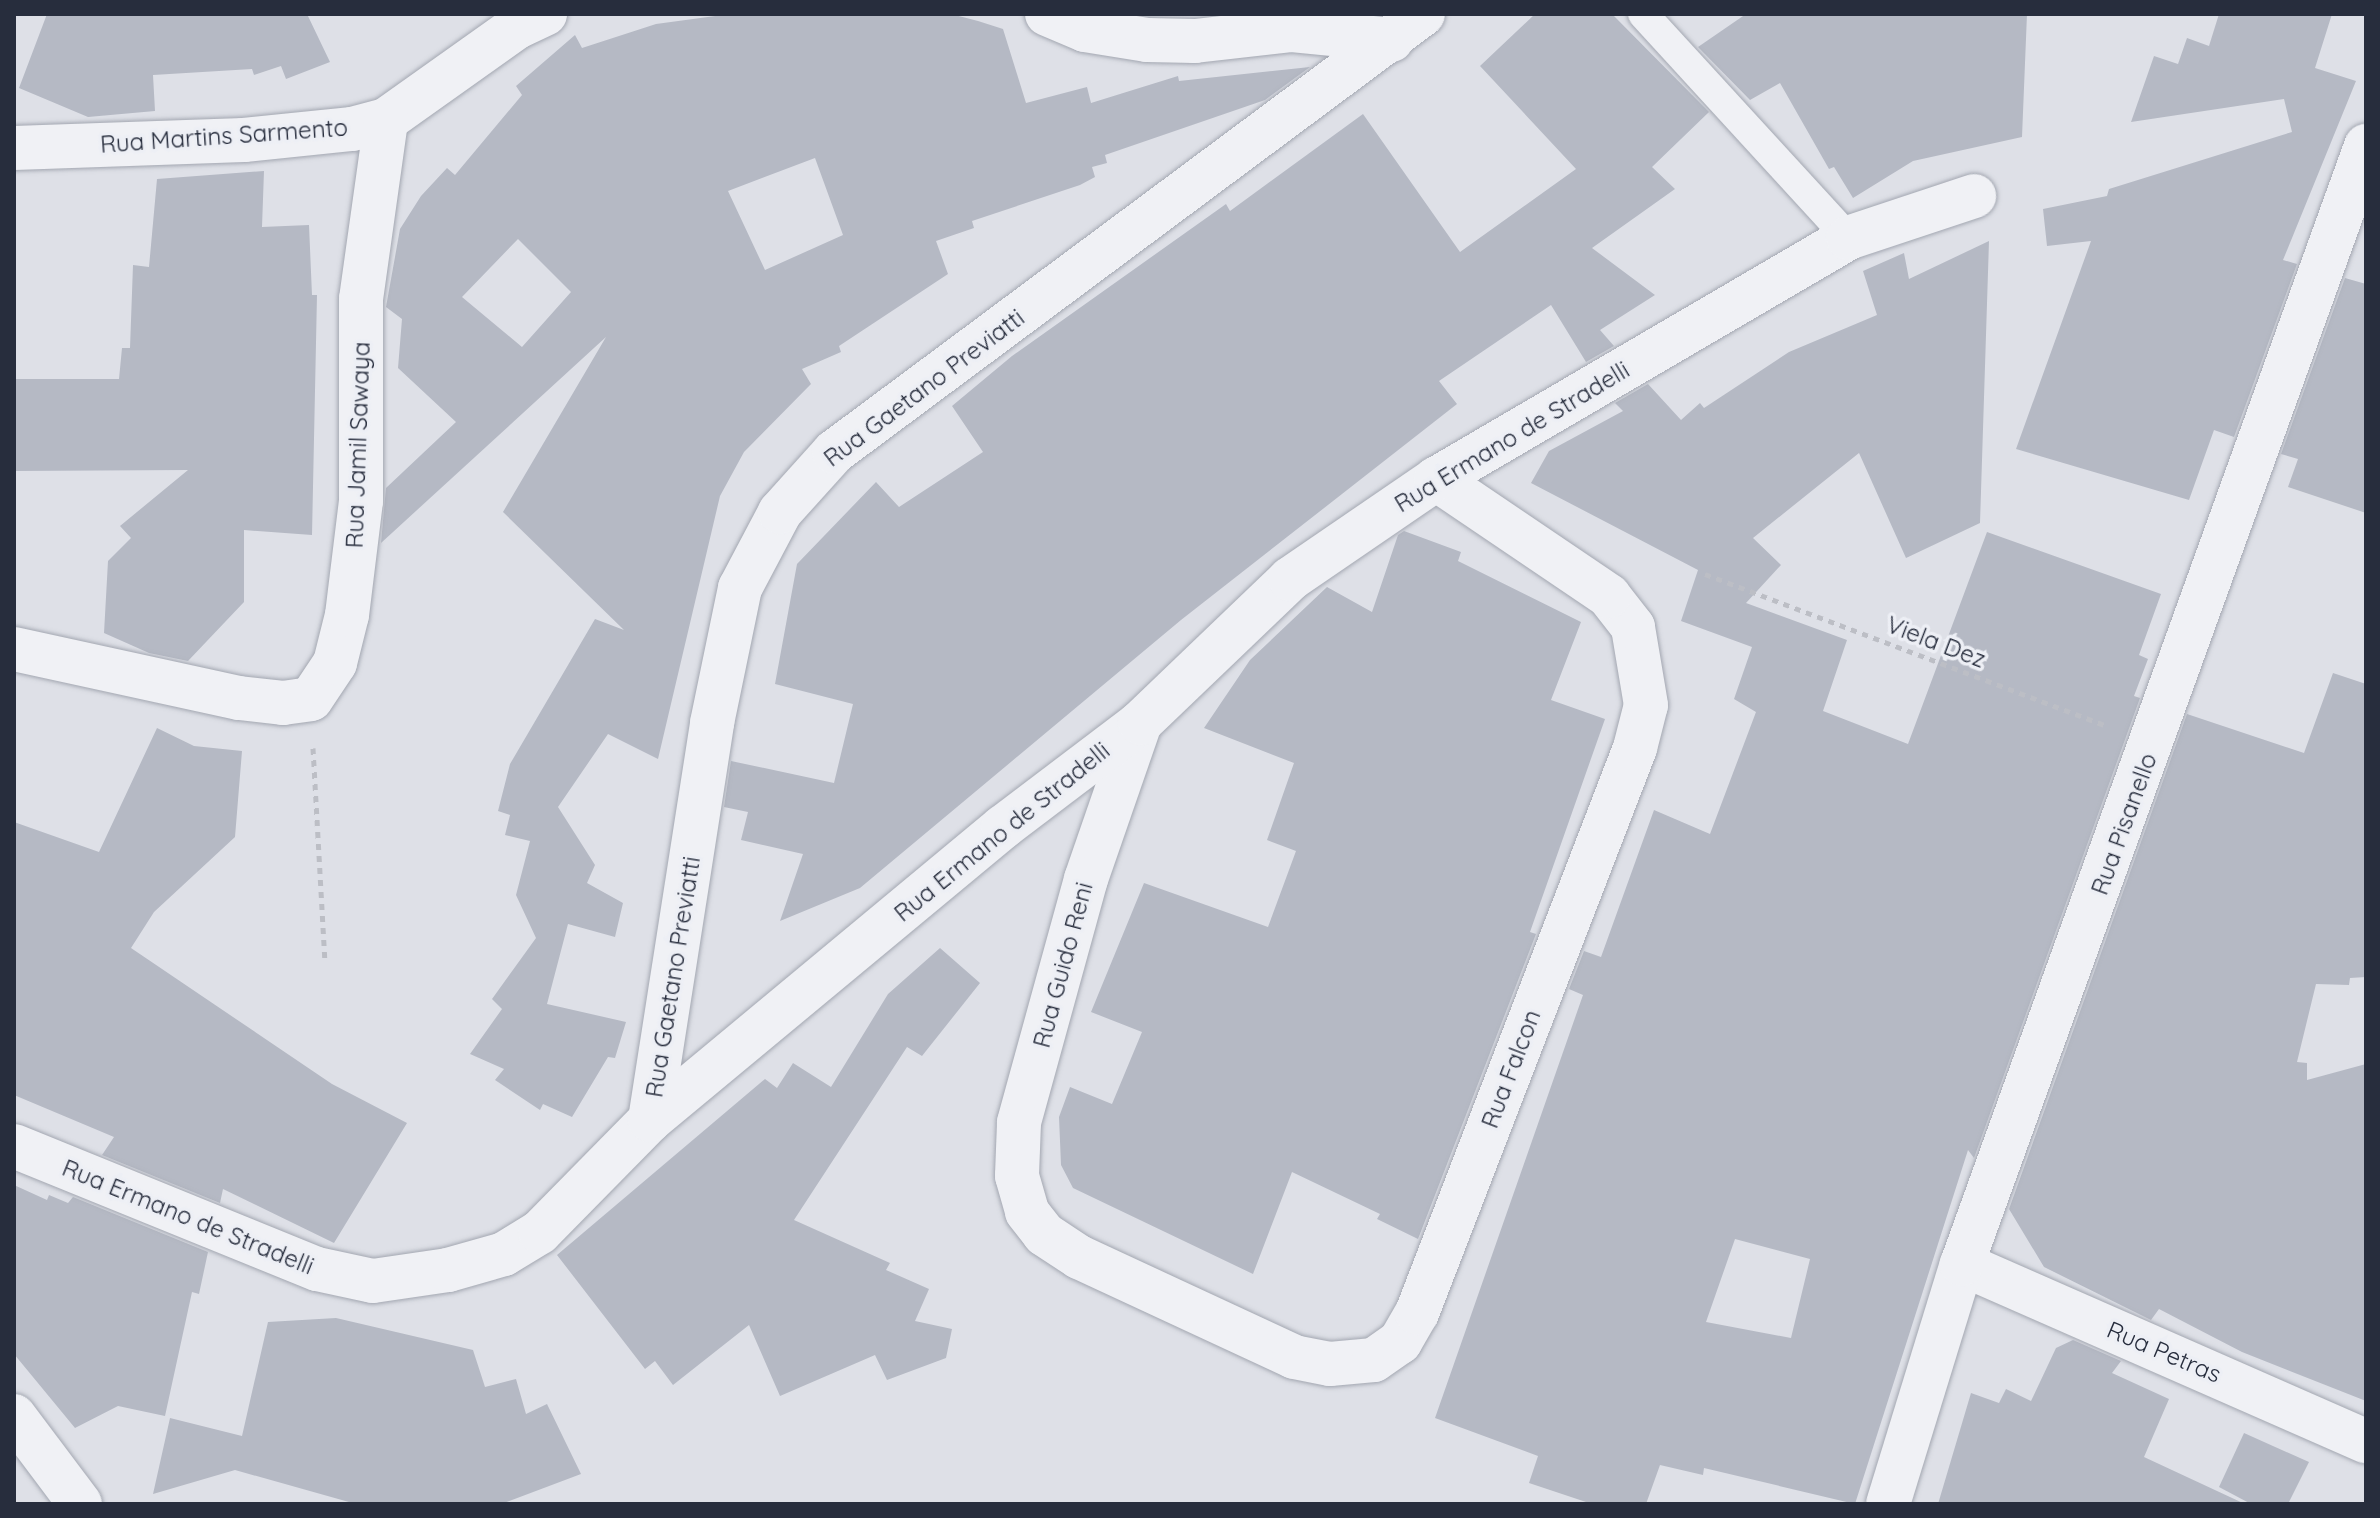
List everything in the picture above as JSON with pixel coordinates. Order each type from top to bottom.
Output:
[{"type":"street","name":"Rua Martins Sarmento","points":[[14,148],[244,140],[352,129],[386,120],[504,35],[545,14]]},
{"type":"street","points":[[1047,14],[1085,30],[1147,40],[1195,41],[1292,30],[1408,27]]},
{"type":"street","name":"Rua Gaetano Previatti","points":[[650,1120],[712,723],[740,588],[780,512],[834,452],[1408,27]]},
{"type":"street","name":"Rua Jamil Sawaya","points":[[311,699],[335,663],[347,615],[361,501],[361,299],[386,120]]},
{"type":"street","name":"Rua Pisanello","points":[[1888,1504],[1962,1264],[2154,744],[2366,146]]},
{"type":"street","name":"Rua Ermano de Stradelli","points":[[14,1146],[269,1254],[373,1281],[448,1270],[504,1254],[540,1232],[650,1120],[1003,827],[1140,723],[1290,579],[1436,479],[1848,238],[1974,196]]},
{"type":"street","name":"Rua Falcon","points":[[1027,1212],[1044,1234],[1079,1257],[1294,1357],[1330,1364],[1374,1360],[1400,1342],[1417,1313],[1635,748],[1646,705],[1633,627],[1609,596],[1436,479]]},
{"type":"street","points":[[14,649],[239,698],[283,703],[311,699]]},
{"type":"street","name":"Rua Guido Reni","points":[[1027,1212],[1017,1176],[1019,1123],[1086,879],[1140,723]]},
{"type":"street","name":"Rua Petras","points":[[1962,1264],[2366,1441]]},
{"type":"street","points":[[14,1416],[80,1504]]},
{"type":"lane","points":[[1643,14],[1848,238]]},
{"type":"path","name":"Viela Dez","points":[[1705,574],[2154,744]]},
{"type":"path","points":[[311,699],[325,962]]},
{"type":"building","points":[[47,14],[307,14],[330,62],[286,79],[281,66],[254,75],[252,69],[153,75],[155,111],[88,117],[19,88]]},
{"type":"building","points":[[730,14],[951,14],[1003,29],[1026,103],[1087,87],[1091,103],[1178,76],[1179,81],[1310,67],[1265,100],[1105,155],[1107,163],[1092,167],[1095,177],[1080,185],[972,221],[974,228],[936,241],[948,274],[839,346],[841,352],[802,369],[811,384],[744,452],[720,496],[658,759],[608,734],[558,807],[595,865],[587,883],[623,903],[615,937],[568,924],[547,1004],[626,1022],[615,1058],[608,1057],[572,1117],[543,1104],[540,1110],[495,1080],[504,1069],[470,1054],[502,1009],[492,999],[536,938],[516,895],[530,841],[505,835],[510,815],[498,811],[510,764],[595,619],[624,630],[503,512],[606,337],[381,543],[386,488],[456,422],[398,368],[402,319],[386,307],[400,229],[421,196],[447,168],[455,175],[522,95],[516,86],[575,35],[582,48],[656,24]],"holes":[[[815,158],[843,235],[765,270],[728,191]],[[518,239],[571,292],[522,347],[462,297]]]},
{"type":"building","points":[[1535,14],[1612,14],[1709,112],[1652,167],[1675,189],[1592,248],[1655,295],[1600,330],[1614,346],[1586,362],[1551,305],[1439,381],[1457,404],[1181,620],[860,888],[780,921],[803,854],[741,840],[748,812],[724,807],[731,761],[834,783],[853,704],[775,684],[797,564],[876,482],[899,507],[983,452],[952,406],[1012,356],[1226,204],[1230,211],[1363,114],[1460,252],[1576,169],[1480,66]]},
{"type":"building","points":[[1746,14],[2027,14],[2022,137],[1913,161],[1853,198],[1834,167],[1829,169],[1780,83],[1750,100],[1698,47]]},
{"type":"building","points":[[2219,14],[2332,14],[2315,68],[2356,81],[2283,260],[2297,264],[2234,437],[2214,430],[2189,500],[2016,449],[2091,241],[2047,246],[2043,209],[2107,196],[2109,189],[2292,132],[2284,99],[2131,122],[2154,56],[2178,64],[2187,38],[2209,46]]},
{"type":"building","points":[[264,171],[262,227],[309,225],[312,295],[317,295],[312,535],[244,530],[244,602],[188,661],[149,653],[104,633],[108,561],[131,538],[120,526],[188,470],[14,471],[14,379],[119,379],[122,348],[130,348],[133,265],[149,267],[157,179]]},
{"type":"building","points":[[1989,241],[1980,523],[1906,558],[1859,453],[1753,538],[1781,565],[1746,603],[1847,640],[1823,711],[1908,744],[1987,532],[2161,594],[2139,655],[2148,659],[2134,696],[2140,698],[1974,1158],[1968,1150],[1855,1504],[1704,1468],[1703,1475],[1660,1465],[1646,1504],[1592,1504],[1529,1483],[1538,1456],[1435,1418],[1583,995],[1569,989],[1584,951],[1601,957],[1654,810],[1710,834],[1756,712],[1734,699],[1752,647],[1681,621],[1698,570],[1531,483],[1549,451],[1623,411],[1615,403],[1648,384],[1681,420],[1700,403],[1704,408],[1789,352],[1877,315],[1863,271],[1904,253],[1909,279]],"holes":[[[1735,1239],[1810,1259],[1791,1338],[1706,1322]]]},
{"type":"building","points":[[2345,278],[2366,284],[2366,513],[2288,487],[2298,459],[2281,454]]},
{"type":"building","points":[[1404,531],[1461,552],[1458,561],[1581,622],[1551,700],[1605,719],[1530,932],[1536,934],[1418,1239],[1377,1219],[1380,1214],[1292,1172],[1253,1274],[1073,1188],[1061,1165],[1059,1117],[1070,1087],[1112,1104],[1142,1032],[1091,1012],[1144,883],[1268,927],[1296,851],[1267,840],[1294,763],[1204,728],[1250,660],[1327,587],[1372,612],[1398,535]]},
{"type":"building","points":[[2333,673],[2366,684],[2366,977],[2350,978],[2349,985],[2316,984],[2297,1062],[2307,1063],[2307,1080],[2366,1064],[2366,1401],[2242,1352],[2159,1309],[2151,1320],[2044,1267],[2009,1209],[2187,714],[2304,753]]},
{"type":"building","points":[[157,728],[194,746],[242,751],[235,837],[154,912],[131,948],[332,1084],[407,1123],[334,1243],[223,1189],[220,1203],[102,1155],[114,1137],[14,1095],[14,822],[99,852]]},
{"type":"building","points":[[940,948],[980,983],[922,1056],[907,1047],[794,1220],[890,1263],[886,1270],[929,1289],[915,1321],[952,1329],[946,1358],[887,1380],[875,1355],[780,1396],[749,1325],[673,1385],[655,1361],[645,1369],[557,1255],[765,1079],[777,1088],[793,1063],[831,1087],[888,994]]},
{"type":"building","points":[[14,1185],[47,1200],[49,1195],[68,1203],[73,1197],[208,1252],[199,1294],[192,1292],[165,1416],[118,1406],[75,1428],[14,1354]]},
{"type":"building","points":[[336,1318],[473,1350],[485,1387],[516,1379],[526,1414],[547,1404],[581,1474],[501,1504],[356,1504],[235,1470],[153,1494],[170,1418],[242,1436],[268,1322]]},
{"type":"building","points":[[2073,1340],[2121,1361],[2112,1373],[2169,1399],[2144,1457],[2245,1504],[1938,1504],[1971,1393],[1999,1403],[2006,1389],[2031,1401],[2056,1348]]},
{"type":"building","points":[[2244,1433],[2309,1462],[2288,1504],[2251,1504],[2219,1487]]}]
